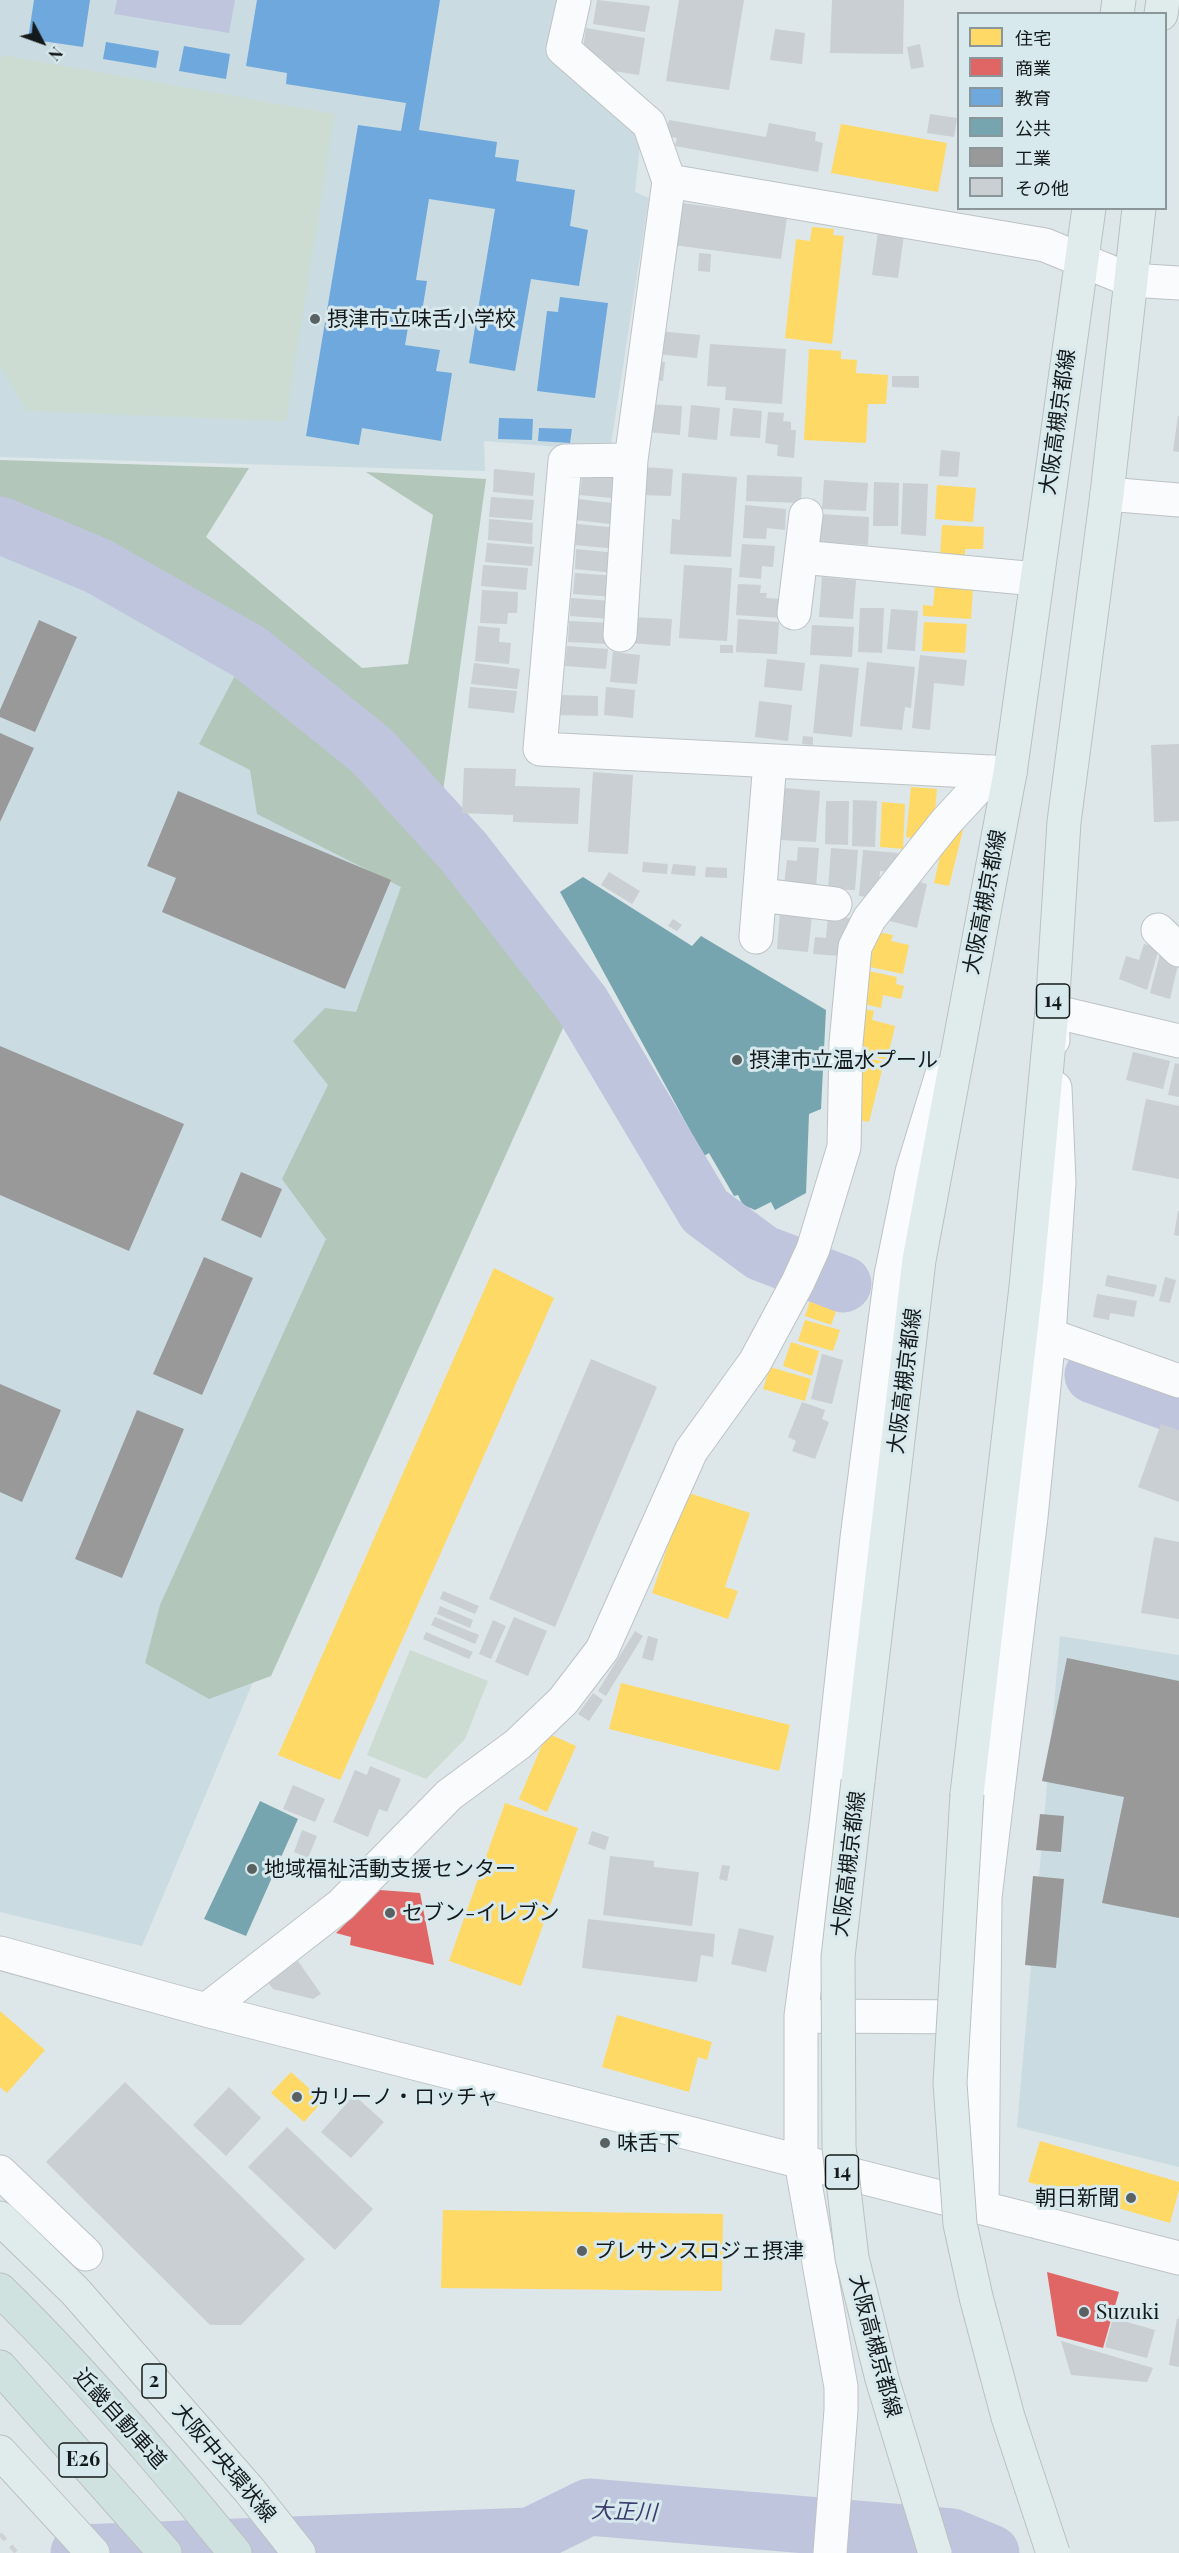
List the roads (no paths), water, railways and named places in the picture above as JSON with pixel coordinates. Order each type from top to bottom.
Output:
[{"type":"highway","name":"近畿自動車道","points":[[0,2290],[63,2355],[186,2493],[235,2553]]},
{"type":"highway","name":"E26","points":[[0,2367],[165,2553]]},
{"type":"main road","name":"大阪高槻京都線","points":[[935,2553],[882,2379],[852,2258],[839,2147],[838,1957],[919,1260],[966,998],[1001,772],[1036,579],[1089,210]]},
{"type":"main road","name":"14","points":[[1053,2553],[1008,2417],[976,2298],[960,2224],[950,2083],[967,1794],[1026,1287],[1052,1011],[1064,822],[1107,494],[1139,210]]},
{"type":"main road","name":"大阪中央環状線","points":[[0,2218],[75,2291],[250,2491],[299,2553]]},
{"type":"main road","points":[[0,2452],[93,2553]]},
{"type":"street","points":[[574,0],[563,48],[649,124],[669,181],[631,460],[620,634]]},
{"type":"street","points":[[669,181],[1045,245],[1130,280],[1179,284]]},
{"type":"street","points":[[631,460],[565,461],[540,749],[1001,772]]},
{"type":"street","points":[[1107,494],[1179,500]]},
{"type":"street","points":[[794,613],[806,515]]},
{"type":"street","points":[[801,557],[1036,579]]},
{"type":"street","points":[[756,937],[770,760]]},
{"type":"street","points":[[206,2010],[341,1905],[449,1796],[518,1744],[563,1701],[602,1650],[690,1451],[755,1362],[803,1271],[844,1148],[846,1043],[855,947],[869,919],[945,823],[1001,772]]},
{"type":"street","points":[[760,895],[836,904]]},
{"type":"street","points":[[830,2553],[841,2387],[801,2161],[801,2016],[828,1805],[857,1538],[891,1275],[912,1172],[966,998]]},
{"type":"street","points":[[982,2208],[985,1897],[1031,1517],[1049,1335],[1059,1182],[1052,1011],[1179,1041]]},
{"type":"street","points":[[1049,1335],[1179,1382]]},
{"type":"street","points":[[0,1953],[206,2010],[1179,2258]]},
{"type":"street","points":[[801,2016],[984,2017]]},
{"type":"street","points":[[0,2172],[86,2254]]},
{"type":"water","points":[[117,0],[235,0],[229,33],[114,14]]},
{"type":"waterway","points":[[0,525],[98,566],[249,652],[372,751],[464,852],[582,1004],[705,1211],[762,1253],[843,1284]]},
{"type":"waterway","points":[[1093,1375],[1179,1406]]},
{"type":"waterway","name":"大正川","points":[[79,2553],[530,2536],[589,2507],[952,2537],[991,2553]]},
{"type":"railway","points":[[0,2534],[17,2553]]},
{"type":"place","name":"摂津市立味舌小学校","points":[[315,319]]},
{"type":"place","name":"摂津市立温水プール","points":[[737,1060]]},
{"type":"place","name":"地域福祉活動支援センター","points":[[252,1869]]},
{"type":"place","name":"セブン-イレブン","points":[[390,1913]]},
{"type":"place","name":"カリーノ・ロッチャ","points":[[297,2097]]},
{"type":"place","name":"味舌下","points":[[605,2143]]},
{"type":"place","name":"朝日新聞","points":[[1131,2198]]},
{"type":"place","name":"プレサンスロジェ摂津","points":[[582,2251]]},
{"type":"place","name":"Suzuki","points":[[1084,2312]]}]
